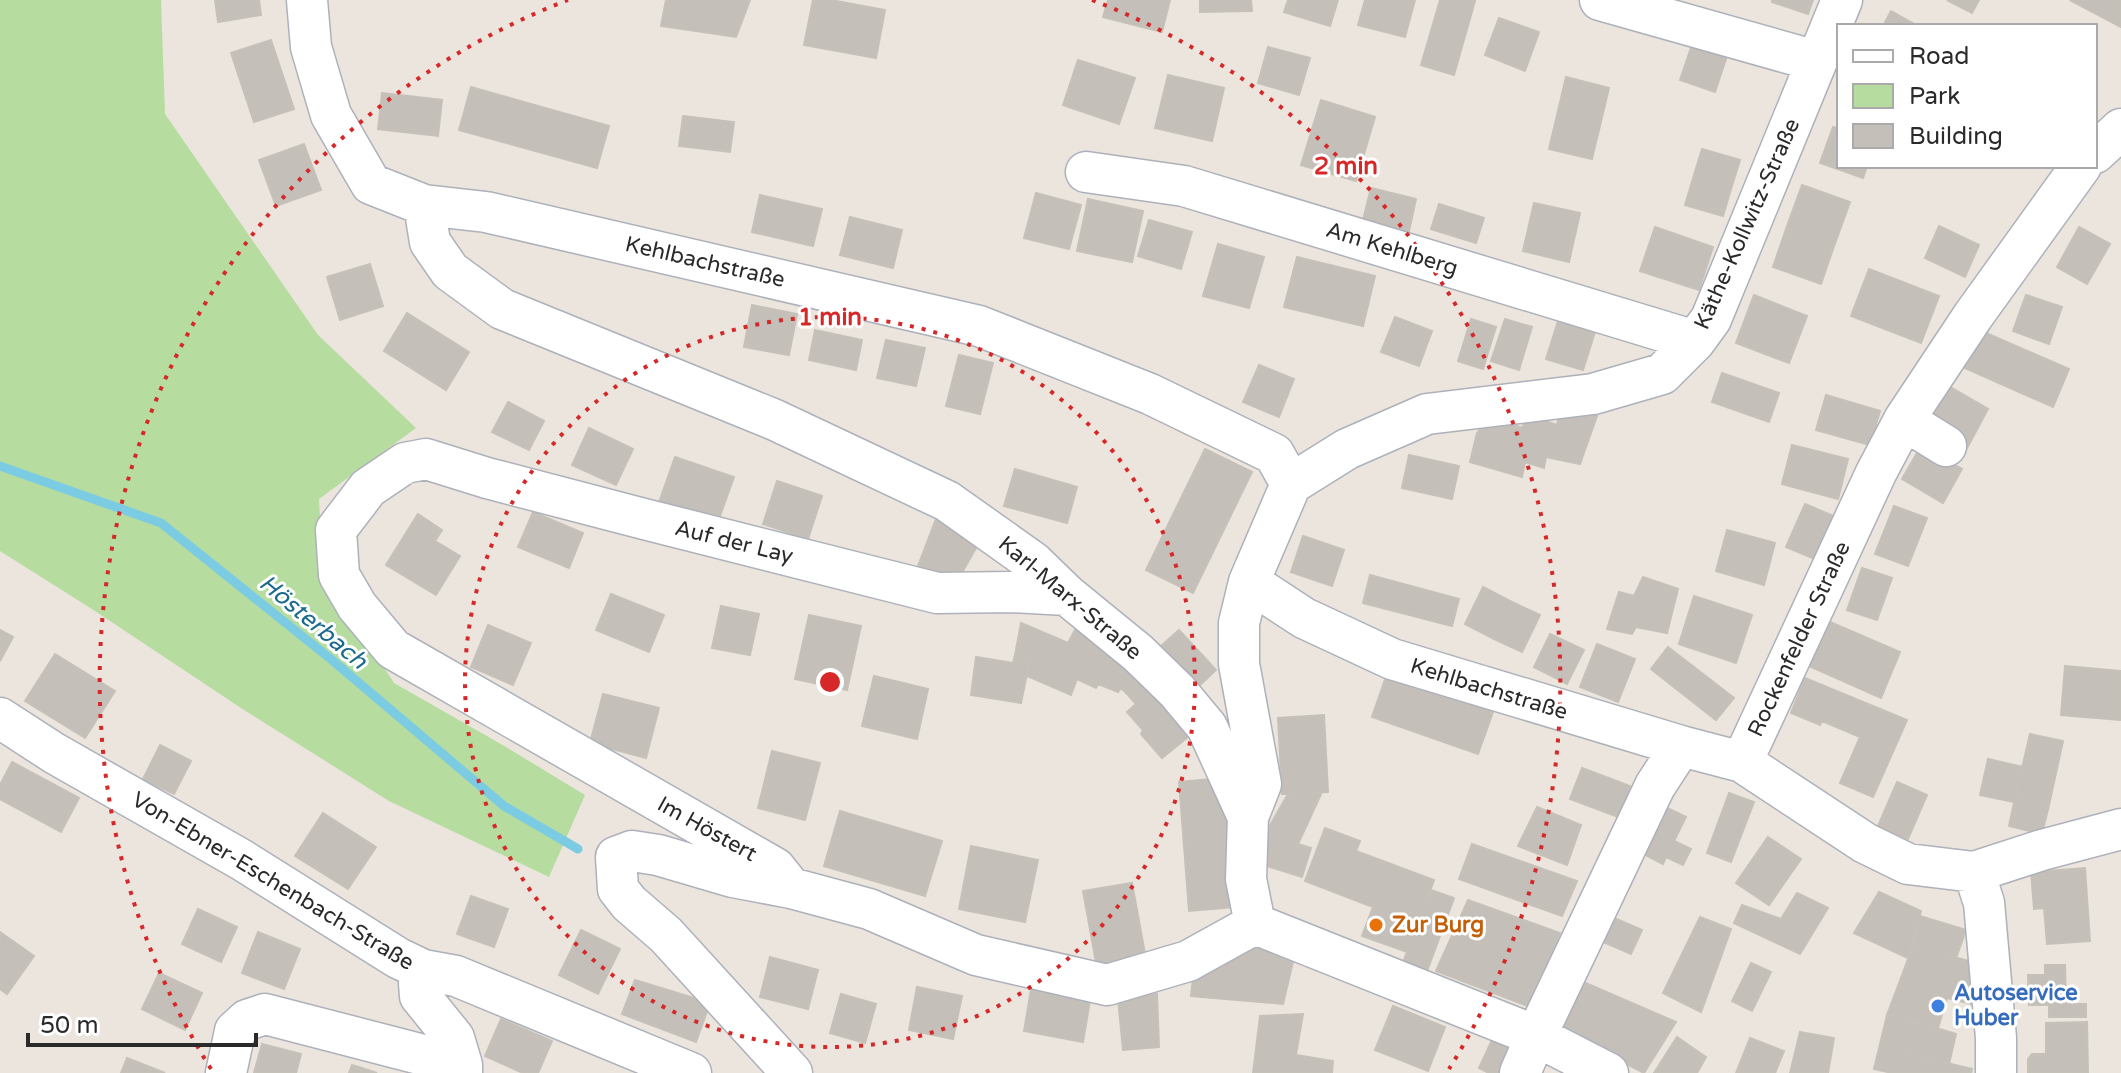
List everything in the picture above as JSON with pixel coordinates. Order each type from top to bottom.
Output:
[{"type":"street","name":"Kehlbachstraße","points":[[307,0],[311,47],[331,115],[371,184],[424,205],[486,212],[979,326],[1150,394],[1274,454],[1291,484]]},
{"type":"street","points":[[1600,0],[1816,61]]},
{"type":"street","name":"Käthe-Kollwitz-Straße","points":[[1291,484],[1347,449],[1427,414],[1593,394],[1662,374],[1695,341],[1711,319],[1842,0]]},
{"type":"street","points":[[2097,151],[2121,129]]},
{"type":"street","name":"Rockenfelder Straße","points":[[1974,872],[1908,864],[1865,843],[1742,762],[1876,473],[1904,420],[1973,316],[2080,168]]},
{"type":"street","name":"Am Kehlberg","points":[[1086,172],[1184,186],[1695,341]]},
{"type":"street","name":"Karl-Marx-Straße","points":[[424,205],[430,242],[450,271],[502,309],[775,420],[947,501],[1033,562],[1067,595],[1138,653],[1177,691],[1207,727],[1248,817],[1246,879],[1255,924]]},
{"type":"street","points":[[1904,420],[1946,446]]},
{"type":"street","name":"Auf der Lay","points":[[405,463],[426,459],[487,478],[937,593],[1067,595]]},
{"type":"street","name":"Im Höstert","points":[[405,463],[368,488],[336,530],[339,575],[357,606],[393,649],[775,868],[791,888],[869,909],[976,955],[1107,985],[1188,961],[1255,924]]},
{"type":"street","points":[[1248,817],[1261,784],[1239,664],[1239,623],[1249,582],[1291,484]]},
{"type":"street","name":"Kehlbachstraße","points":[[1249,582],[1304,618],[1392,659],[1742,762]]},
{"type":"street","name":"Von-Ebner-Eschenbach-Straße","points":[[0,718],[54,753],[242,860],[398,958],[423,970],[456,976],[691,1073]]},
{"type":"street","points":[[1520,1073],[1655,786],[1681,746]]},
{"type":"street","points":[[1996,1073],[1996,1038],[1984,903],[1974,872],[2121,829]]},
{"type":"street","points":[[791,888],[733,877],[658,855],[632,851],[616,857],[618,889],[629,903],[666,935],[792,1073]]},
{"type":"street","points":[[1255,924],[1536,1036],[1608,1073]]},
{"type":"street","points":[[423,970],[419,983],[420,996],[454,1038],[462,1069]]},
{"type":"street","points":[[226,1073],[235,1031],[247,1020],[265,1014],[462,1069]]},
{"type":"green space","points":[[0,0],[161,0],[165,114],[318,335],[416,428],[319,499],[323,572],[394,683],[585,795],[549,877],[389,801],[0,551]]},
{"type":"building","points":[[215,0],[259,0],[261,15],[218,22]]},
{"type":"building","points":[[666,0],[750,0],[736,37],[661,26]]},
{"type":"building","points":[[813,0],[831,0],[885,10],[876,58],[804,45]]},
{"type":"building","points":[[1108,0],[1170,0],[1162,32],[1103,17]]},
{"type":"building","points":[[1200,0],[1251,0],[1252,11],[1200,12]]},
{"type":"building","points":[[1288,0],[1338,0],[1330,26],[1284,12]]},
{"type":"building","points":[[1365,0],[1415,0],[1405,37],[1358,25]]},
{"type":"building","points":[[1440,0],[1475,1],[1454,75],[1421,65]]},
{"type":"building","points":[[1772,0],[1813,0],[1808,14]]},
{"type":"building","points":[[1947,0],[1979,0],[1972,13]]},
{"type":"building","points":[[2070,0],[2121,0],[2121,27]]},
{"type":"building","points":[[1891,11],[1914,24],[1884,24]]},
{"type":"building","points":[[1499,18],[1539,32],[1525,71],[1485,55]]},
{"type":"building","points":[[1695,36],[1730,47],[1715,92],[1680,80]]},
{"type":"building","points":[[271,40],[294,109],[254,122],[231,53]]},
{"type":"building","points":[[1268,47],[1310,58],[1299,95],[1258,83]]},
{"type":"building","points":[[1078,60],[1135,78],[1119,124],[1063,105]]},
{"type":"building","points":[[1168,75],[1224,88],[1212,141],[1155,128]]},
{"type":"building","points":[[1566,77],[1609,88],[1592,159],[1549,149]]},
{"type":"building","points":[[471,87],[609,126],[597,168],[459,130]]},
{"type":"building","points":[[382,93],[442,100],[438,136],[378,129]]},
{"type":"building","points":[[1321,100],[1375,117],[1356,181],[1301,165]]},
{"type":"building","points":[[683,116],[734,122],[730,152],[679,146]]},
{"type":"building","points":[[1833,127],[1837,128],[1837,168],[1866,168],[1863,178],[1820,163]]},
{"type":"building","points":[[304,144],[321,190],[276,206],[259,160]]},
{"type":"building","points":[[1702,149],[1740,160],[1732,186],[1694,175]]},
{"type":"building","points":[[1694,175],[1732,186],[1723,216],[1685,205]]},
{"type":"building","points":[[1802,185],[1850,202],[1833,249],[1785,232]]},
{"type":"building","points":[[1371,188],[1416,199],[1409,231],[1363,220]]},
{"type":"building","points":[[1036,193],[1081,205],[1069,249],[1024,238]]},
{"type":"building","points":[[760,195],[822,209],[813,246],[752,232]]},
{"type":"building","points":[[1088,199],[1143,211],[1132,262],[1077,251]]},
{"type":"building","points":[[1534,203],[1580,213],[1569,262],[1523,251]]},
{"type":"building","points":[[1439,204],[1484,218],[1476,243],[1431,229]]},
{"type":"building","points":[[850,217],[902,230],[893,268],[840,255]]},
{"type":"building","points":[[1149,220],[1192,232],[1181,269],[1138,256]]},
{"type":"building","points":[[1939,226],[1979,245],[1965,277],[1925,258]]},
{"type":"building","points":[[1655,227],[1713,247],[1699,290],[1640,271]]},
{"type":"building","points":[[2079,227],[2110,244],[2087,284],[2057,267]]},
{"type":"building","points":[[1785,232],[1833,249],[1821,284],[1773,267]]},
{"type":"building","points":[[1218,244],[1264,257],[1249,308],[1203,296]]},
{"type":"building","points":[[1297,257],[1375,276],[1363,326],[1284,307]]},
{"type":"building","points":[[370,264],[383,306],[340,320],[327,277]]},
{"type":"building","points":[[1869,269],[1939,296],[1921,343],[1851,316]]},
{"type":"building","points":[[1754,295],[1807,316],[1789,363],[1736,343]]},
{"type":"building","points":[[2026,295],[2062,307],[2049,344],[2013,331]]},
{"type":"building","points":[[752,305],[797,314],[789,355],[744,347]]},
{"type":"building","points":[[407,313],[469,352],[446,390],[384,351]]},
{"type":"building","points":[[1395,317],[1432,331],[1419,366],[1381,352]]},
{"type":"building","points":[[1471,319],[1496,327],[1483,369],[1458,361]]},
{"type":"building","points":[[1505,319],[1532,327],[1519,370],[1491,361]]},
{"type":"building","points":[[1558,321],[1595,332],[1583,370],[1546,359]]},
{"type":"building","points":[[815,330],[862,340],[856,370],[809,360]]},
{"type":"building","points":[[1986,333],[2069,369],[2053,407],[1965,368]]},
{"type":"building","points":[[886,340],[925,348],[916,386],[877,378]]},
{"type":"building","points":[[959,355],[993,363],[980,414],[946,406]]},
{"type":"building","points":[[1259,365],[1294,379],[1279,417],[1243,402]]},
{"type":"building","points":[[1722,373],[1779,393],[1769,422],[1712,402]]},
{"type":"building","points":[[1940,381],[1988,409],[1966,450],[1916,419]]},
{"type":"building","points":[[1826,395],[1880,411],[1870,445],[1816,430]]},
{"type":"building","points":[[508,402],[544,421],[529,450],[492,432]]},
{"type":"building","points":[[1561,409],[1597,416],[1580,464],[1546,457],[1544,468],[1525,462],[1522,477],[1470,462],[1477,433],[1492,416],[1522,428],[1528,415],[1557,425]]},
{"type":"building","points":[[589,428],[633,449],[616,485],[572,465]]},
{"type":"building","points":[[1792,445],[1848,459],[1838,499],[1782,484]]},
{"type":"building","points":[[1921,446],[1962,469],[1943,503],[1902,479]]},
{"type":"building","points":[[1205,449],[1252,472],[1193,593],[1146,570]]},
{"type":"building","points":[[1409,455],[1459,466],[1452,499],[1402,488]]},
{"type":"building","points":[[675,457],[734,477],[716,527],[657,508]]},
{"type":"building","points":[[1015,469],[1077,487],[1067,523],[1004,506]]},
{"type":"building","points":[[777,481],[822,496],[808,539],[763,524]]},
{"type":"building","points":[[1805,504],[1836,517],[1817,560],[1786,547]]},
{"type":"building","points":[[1894,506],[1927,518],[1908,566],[1875,554]]},
{"type":"building","points":[[533,512],[583,533],[569,568],[518,547]]},
{"type":"building","points":[[418,514],[442,530],[435,541],[460,556],[436,595],[386,565]]},
{"type":"building","points":[[936,519],[979,543],[956,583],[918,566]]},
{"type":"building","points":[[1727,530],[1775,543],[1764,585],[1716,571]]},
{"type":"building","points":[[1303,536],[1344,550],[1332,586],[1291,572]]},
{"type":"building","points":[[1862,568],[1892,578],[1877,620],[1847,610]]},
{"type":"building","points":[[1370,575],[1459,599],[1452,626],[1363,603]]},
{"type":"building","points":[[1643,577],[1678,589],[1667,633],[1636,627],[1632,634],[1607,629],[1619,592],[1634,596]]},
{"type":"building","points":[[1483,587],[1512,602],[1494,639],[1465,624]]},
{"type":"building","points":[[611,594],[664,615],[649,652],[596,630]]},
{"type":"building","points":[[1694,596],[1752,615],[1736,663],[1679,644]]},
{"type":"building","points":[[1512,602],[1540,615],[1522,652],[1494,639]]},
{"type":"building","points":[[721,606],[759,614],[750,655],[712,648]]},
{"type":"building","points":[[809,615],[861,626],[847,690],[795,679]]},
{"type":"building","points":[[1082,617],[1116,642],[1096,688],[1077,679],[1071,695],[1027,676],[1030,659],[1015,655],[1021,623],[1068,643]]},
{"type":"building","points":[[1830,622],[1900,652],[1881,698],[1809,666]]},
{"type":"building","points":[[488,625],[531,643],[513,685],[471,667]]},
{"type":"building","points":[[0,630],[13,637],[0,661]]},
{"type":"building","points":[[1179,630],[1216,670],[1200,685],[1191,675],[1182,682],[1164,663],[1172,656],[1162,645]]},
{"type":"building","points":[[1550,634],[1584,650],[1567,684],[1534,667]]},
{"type":"building","points":[[1116,642],[1149,679],[1129,696],[1121,688],[1118,692],[1098,684]]},
{"type":"building","points":[[1597,644],[1635,659],[1618,702],[1580,687]]},
{"type":"building","points":[[1668,647],[1734,698],[1716,720],[1651,669]]},
{"type":"building","points":[[55,654],[115,691],[85,738],[25,701]]},
{"type":"building","points":[[1015,655],[1030,659],[1021,703],[971,695],[976,657],[1013,663]]},
{"type":"building","points":[[2065,666],[2121,671],[2121,720],[2061,715]]},
{"type":"building","points":[[1388,671],[1494,709],[1478,754],[1372,717]]},
{"type":"building","points":[[874,676],[928,689],[917,739],[862,726]]},
{"type":"building","points":[[1805,678],[1834,690],[1820,725],[1791,713]]},
{"type":"building","points":[[1149,679],[1194,732],[1162,758],[1127,712],[1136,704],[1129,696]]},
{"type":"building","points":[[1834,690],[1907,720],[1873,797],[1840,783],[1860,737],[1822,721]]},
{"type":"building","points":[[603,694],[659,708],[646,758],[590,743]]},
{"type":"building","points":[[1324,715],[1328,792],[1282,794],[1278,718]]},
{"type":"building","points":[[2030,734],[2063,741],[2049,805],[2015,798]]},
{"type":"building","points":[[160,745],[191,761],[174,794],[143,779]]},
{"type":"building","points":[[772,751],[820,763],[805,820],[758,808]]},
{"type":"building","points":[[1988,759],[2023,767],[2014,802],[1980,795]]},
{"type":"building","points":[[12,762],[79,798],[61,832],[0,799],[0,785]]},
{"type":"building","points":[[1582,768],[1630,786],[1618,817],[1570,799]]},
{"type":"building","points":[[1223,778],[1229,842],[1184,846],[1179,782]]},
{"type":"building","points":[[1897,782],[1927,795],[1908,839],[1878,826]]},
{"type":"building","points":[[1322,792],[1298,844],[1265,834],[1288,794]]},
{"type":"building","points":[[1729,793],[1754,802],[1731,862],[1707,853]]},
{"type":"building","points":[[2015,798],[2049,805],[2042,834],[2009,826]]},
{"type":"building","points":[[1657,803],[1686,817],[1674,841],[1691,849],[1683,865],[1666,857],[1663,864],[1634,849]]},
{"type":"building","points":[[1537,807],[1581,825],[1567,865],[1518,846]]},
{"type":"building","points":[[840,811],[942,841],[925,896],[824,866]]},
{"type":"building","points":[[323,813],[376,847],[348,889],[295,856]]},
{"type":"building","points":[[1325,828],[1360,841],[1356,851],[1434,880],[1407,952],[1362,936],[1373,907],[1305,881]]},
{"type":"building","points":[[1265,834],[1311,848],[1302,877],[1257,863]]},
{"type":"building","points":[[1768,837],[1801,859],[1769,905],[1736,883]]},
{"type":"building","points":[[1229,842],[1235,907],[1189,911],[1184,846]]},
{"type":"building","points":[[1472,844],[1577,881],[1562,916],[1459,879]]},
{"type":"building","points":[[971,846],[1038,860],[1025,922],[959,909]]},
{"type":"building","points":[[2085,868],[2090,941],[2047,944],[2044,908],[2034,909],[2031,872]]},
{"type":"building","points":[[1132,883],[1146,959],[1097,968],[1083,891]]},
{"type":"building","points":[[1431,890],[1454,898],[1426,974],[1402,965]]},
{"type":"building","points":[[1879,892],[1921,911],[1908,958],[1854,933]]},
{"type":"building","points":[[1797,893],[1828,908],[1800,954],[1734,923],[1742,905],[1781,919]]},
{"type":"building","points":[[471,896],[508,909],[494,947],[457,934]]},
{"type":"building","points":[[1468,900],[1560,933],[1530,1007],[1436,971]]},
{"type":"building","points":[[198,909],[237,927],[221,962],[182,944]]},
{"type":"building","points":[[1605,914],[1642,930],[1631,954],[1594,938]]},
{"type":"building","points":[[1920,916],[1966,930],[1956,958],[1913,946]]},
{"type":"building","points":[[1700,917],[1731,929],[1701,1012],[1663,993]]},
{"type":"building","points":[[581,930],[620,949],[598,994],[559,975]]},
{"type":"building","points":[[0,932],[34,956],[7,994],[0,989]]},
{"type":"building","points":[[258,932],[300,949],[284,989],[242,973]]},
{"type":"building","points":[[1254,943],[1294,958],[1283,1004],[1191,996],[1194,968]]},
{"type":"building","points":[[1913,946],[1980,964],[1980,1006],[1947,998],[1938,1028],[1887,1015]]},
{"type":"building","points":[[770,957],[818,970],[808,1009],[760,997]]},
{"type":"building","points":[[1751,963],[1771,972],[1752,1011],[1732,1001]]},
{"type":"building","points":[[2045,965],[2065,965],[2066,1004],[2086,1004],[2086,1017],[2049,1017],[2049,1005],[2029,1005],[2028,975],[2045,975]]},
{"type":"building","points":[[159,973],[202,993],[185,1030],[142,1009]]},
{"type":"building","points":[[1574,978],[1676,1022],[1644,1073],[1553,1026]]},
{"type":"building","points":[[635,980],[710,1003],[696,1042],[622,1014]]},
{"type":"building","points":[[1032,984],[1091,995],[1083,1042],[1024,1031]]},
{"type":"building","points":[[917,987],[962,996],[953,1039],[909,1030]]},
{"type":"building","points":[[841,994],[876,1004],[865,1043],[830,1033]]},
{"type":"building","points":[[1157,994],[1159,1047],[1123,1050],[1118,999]]},
{"type":"building","points":[[1393,1006],[1445,1027],[1428,1071],[1375,1050]]},
{"type":"building","points":[[1303,1014],[1296,1055],[1333,1061],[1332,1073],[1253,1073],[1260,1016]]},
{"type":"building","points":[[1887,1015],[1913,1021],[1905,1053],[1972,1069],[1971,1073],[1892,1073],[1874,1069]]},
{"type":"building","points":[[501,1019],[552,1041],[538,1073],[523,1073],[485,1056]]},
{"type":"building","points":[[1913,1021],[1956,1034],[1949,1064],[1905,1053]]},
{"type":"building","points":[[2087,1022],[2088,1073],[2028,1073],[2028,1059],[2032,1054],[2046,1054],[2046,1023]]},
{"type":"building","points":[[1800,1032],[1834,1038],[1828,1073],[1790,1073]]},
{"type":"building","points":[[1677,1037],[1706,1057],[1697,1073],[1654,1073]]},
{"type":"building","points":[[1750,1038],[1784,1051],[1775,1073],[1736,1073]]},
{"type":"building","points":[[1492,1040],[1521,1054],[1512,1073],[1489,1073],[1479,1068]]},
{"type":"building","points":[[262,1044],[301,1054],[296,1073],[254,1073]]},
{"type":"building","points":[[127,1058],[165,1073],[121,1073]]},
{"type":"building","points":[[352,1065],[377,1073],[349,1073]]},
{"type":"waterway","name":"Hösterbach","points":[[0,466],[161,523],[332,660],[504,806],[578,849]]},
{"type":"place","name":"Zur Burg","points":[[1376,925]]},
{"type":"place","name":"Autoservice Huber","points":[[1938,1006]]}]
